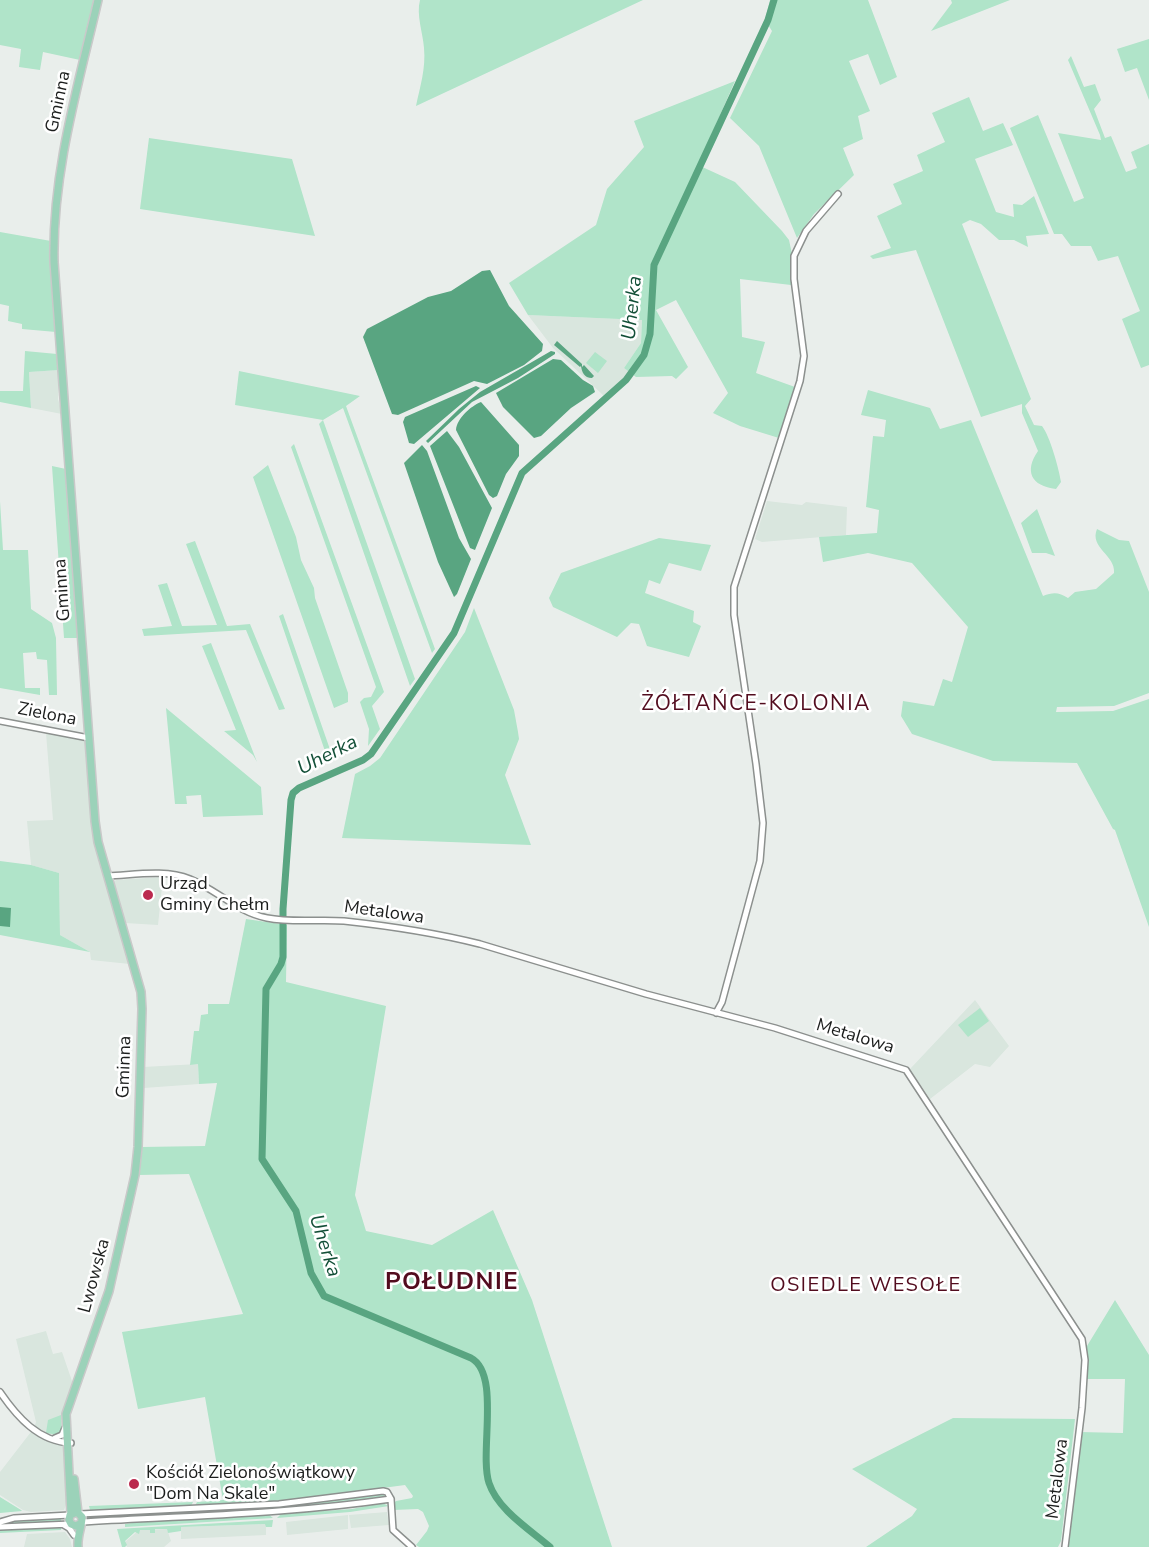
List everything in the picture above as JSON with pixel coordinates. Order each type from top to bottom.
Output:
[{"type":"main road","name":"Gminna","points":[[98,0],[60,172],[53,232],[95,821],[141,992],[138,1147],[135,1175]]},
{"type":"main road","name":"Lwowska","points":[[73,1512],[68,1452],[70,1442],[65,1426],[66,1414],[109,1291],[135,1175]]},
{"type":"main road","name":"Lwowska","points":[[73,1512],[70,1412],[77,1383]]},
{"type":"main road","points":[[73,1512],[69,1520],[79,1524]]},
{"type":"main road","points":[[73,1512],[79,1524],[76,1534],[78,1545]]},
{"type":"street","points":[[729,1016],[719,1004],[760,861],[763,823],[734,615],[734,587],[800,381],[804,349],[794,279],[794,256],[806,231],[838,194]]},
{"type":"street","name":"Zielona","points":[[0,721],[89,738]]},
{"type":"street","name":"Metalowa","points":[[108,876],[165,874],[182,876],[249,913],[279,920],[343,921],[452,937],[705,1010],[719,1004],[729,1016],[775,1028],[906,1070],[1078,1333],[1084,1350],[1082,1408],[1065,1547]]},
{"type":"street","points":[[0,1392],[21,1419],[40,1434],[70,1442]]},
{"type":"street","name":"Lwowska","points":[[55,1439],[64,1433],[65,1426]]},
{"type":"street","points":[[55,1439],[65,1446],[68,1452]]},
{"type":"street","points":[[0,1521],[73,1512],[279,1504],[383,1491],[387,1492],[391,1499],[393,1530],[412,1547]]},
{"type":"street","points":[[0,1527],[275,1512],[391,1499]]},
{"type":"street","points":[[62,1525],[76,1534]]},
{"type":"shaded area","points":[[0,0],[94,0],[80,60],[43,52],[40,70],[19,67],[21,49],[0,45]]},
{"type":"shaded area","points":[[420,0],[643,0],[416,106],[424,63]]},
{"type":"shaded area","points":[[770,0],[868,0],[897,77],[880,85],[868,54],[849,61],[870,111],[858,116],[863,139],[843,148],[854,175],[814,214],[797,238],[759,146],[730,118],[772,31],[765,20]]},
{"type":"shaded area","points":[[951,0],[1010,0],[931,31],[952,3]]},
{"type":"shaded area","points":[[1149,39],[1149,100],[1137,68],[1125,72],[1117,49]]},
{"type":"shaded area","points":[[1071,56],[1084,87],[1095,84],[1101,100],[1094,109],[1105,138],[1111,136],[1126,172],[1137,168],[1131,152],[1149,144],[1149,365],[1141,368],[1122,319],[1140,311],[1118,256],[1098,261],[1091,246],[1071,246],[1062,234],[1054,234],[1010,128],[1038,115],[1074,202],[1084,198],[1058,133],[1101,140],[1068,60]]},
{"type":"shaded area","points":[[735,81],[698,165],[735,182],[789,240],[792,254],[791,285],[740,279],[742,337],[765,342],[756,373],[795,387],[779,438],[740,426],[713,413],[728,393],[676,300],[656,310],[688,367],[676,379],[672,376],[636,377],[624,368],[641,343],[642,320],[528,315],[509,283],[596,225],[607,189],[644,147],[634,121]]},
{"type":"shaded area","points":[[969,97],[983,131],[1003,123],[1013,145],[975,159],[996,212],[1014,217],[1013,204],[1022,205],[1034,196],[1049,234],[1026,236],[1028,247],[1014,240],[999,240],[981,224],[970,220],[962,224],[1031,399],[1025,406],[1034,425],[1042,426],[1051,445],[1061,482],[1056,489],[1041,485],[1032,476],[1031,465],[1038,451],[1022,413],[1022,404],[981,417],[916,250],[873,259],[870,256],[891,248],[877,216],[902,204],[893,184],[923,171],[917,155],[945,142],[932,113]]},
{"type":"shaded area","points":[[149,138],[292,159],[315,236],[140,209]]},
{"type":"shaded area","points":[[0,232],[51,241],[56,332],[22,329],[22,324],[8,321],[9,306],[0,304]]},
{"type":"shaded area","points":[[490,270],[509,306],[543,344],[542,351],[524,365],[487,384],[474,381],[398,415],[392,414],[363,337],[367,329],[428,297],[451,291],[482,271]]},
{"type":"shaded area","points":[[528,315],[642,320],[641,343],[624,368],[630,372],[624,380],[604,396],[553,348]]},
{"type":"shaded area","points":[[557,341],[582,364],[582,367],[584,365],[594,376],[592,378],[585,376],[581,366],[554,345]]},
{"type":"shaded area","points":[[25,351],[57,354],[59,370],[29,372],[31,408],[0,402],[0,391],[23,391]]},
{"type":"shaded area","points":[[551,351],[555,354],[518,378],[472,402],[428,443],[426,441],[480,392]]},
{"type":"shaded area","points":[[595,352],[607,361],[598,373],[586,363]]},
{"type":"shaded area","points":[[553,359],[561,360],[593,386],[595,392],[571,408],[541,436],[534,438],[503,407],[496,393]]},
{"type":"shaded area","points":[[59,370],[58,399],[62,414],[31,408],[29,372]]},
{"type":"shaded area","points":[[239,371],[360,396],[346,406],[435,649],[432,653],[343,408],[323,420],[235,405]]},
{"type":"shaded area","points":[[476,386],[480,388],[414,444],[409,443],[403,422],[405,417]]},
{"type":"shaded area","points":[[868,390],[930,408],[940,429],[971,420],[1043,596],[1056,593],[1068,598],[1075,592],[1096,589],[1114,573],[1111,561],[1099,547],[1097,529],[1119,540],[1129,541],[1149,592],[1149,693],[1114,706],[1057,707],[1056,712],[1113,711],[1149,699],[1149,927],[1115,830],[1077,763],[993,761],[912,734],[901,716],[903,701],[934,706],[943,679],[952,682],[968,627],[912,563],[868,553],[823,562],[819,537],[877,533],[879,510],[866,507],[873,436],[884,437],[886,420],[861,415]]},
{"type":"shaded area","points":[[481,402],[519,445],[519,456],[506,474],[497,496],[493,498],[489,495],[456,430],[465,413]]},
{"type":"shaded area","points":[[323,420],[415,679],[410,686],[319,424]]},
{"type":"shaded area","points":[[447,431],[459,447],[492,508],[475,550],[470,548],[430,446]]},
{"type":"shaded area","points":[[294,444],[384,692],[372,706],[380,729],[368,746],[369,729],[360,702],[364,698],[371,697],[376,687],[291,447]]},
{"type":"shaded area","points":[[422,445],[427,451],[459,538],[471,559],[454,597],[438,562],[404,463]]},
{"type":"shaded area","points":[[268,465],[296,537],[301,560],[314,588],[315,598],[348,693],[348,702],[334,708],[253,477]]},
{"type":"shaded area","points":[[52,466],[66,469],[80,638],[64,638]]},
{"type":"shaded area","points":[[0,501],[3,550],[28,550],[31,609],[52,623],[56,638],[57,695],[49,695],[47,660],[37,659],[36,652],[23,653],[25,688],[40,688],[40,695],[0,688]]},
{"type":"shaded area","points":[[767,501],[802,505],[806,502],[847,507],[846,535],[762,542],[755,539]]},
{"type":"shaded area","points":[[1037,509],[1055,556],[1046,553],[1032,553],[1021,523]]},
{"type":"shaded area","points":[[659,538],[711,545],[701,571],[669,563],[660,584],[649,580],[645,593],[694,611],[693,622],[701,626],[689,657],[647,646],[639,624],[631,623],[617,637],[553,607],[549,598],[561,573]]},
{"type":"shaded area","points":[[195,541],[227,626],[250,624],[285,709],[279,710],[246,630],[144,636],[142,629],[172,626],[158,585],[167,583],[182,626],[217,625],[186,544]]},
{"type":"shaded area","points":[[474,608],[514,710],[519,739],[505,775],[531,845],[342,838],[355,774],[380,758],[465,632]]},
{"type":"shaded area","points":[[283,614],[334,761],[328,760],[279,616]]},
{"type":"shaded area","points":[[211,643],[257,762],[253,755],[224,731],[236,730],[202,646]]},
{"type":"shaded area","points":[[166,708],[261,787],[263,815],[203,817],[201,795],[186,796],[187,804],[175,804]]},
{"type":"shaded area","points":[[46,733],[87,740],[93,833],[130,964],[91,960],[90,952],[60,935],[59,873],[31,865],[27,821],[53,820]]},
{"type":"shaded area","points":[[0,861],[31,865],[59,873],[60,935],[90,952],[0,935]]},
{"type":"shaded area","name":"Urząd Gminy Chełm","points":[[163,877],[158,925],[125,923],[114,882]]},
{"type":"shaded area","points":[[0,907],[11,908],[10,927],[0,926]]},
{"type":"shaded area","points":[[246,919],[287,925],[286,982],[386,1006],[355,1195],[366,1231],[432,1245],[493,1210],[532,1300],[612,1547],[419,1547],[416,1545],[429,1526],[423,1512],[418,1509],[393,1510],[393,1504],[396,1501],[413,1496],[405,1485],[279,1502],[195,1506],[197,1502],[223,1500],[205,1397],[138,1409],[122,1332],[243,1314],[189,1174],[138,1175],[141,1147],[205,1146],[217,1083],[199,1084],[198,1064],[190,1065],[194,1031],[199,1031],[201,1015],[208,1014],[208,1004],[229,1004]]},
{"type":"shaded area","points":[[975,1000],[1009,1046],[990,1067],[975,1064],[930,1099],[910,1069]]},
{"type":"shaded area","points":[[980,1008],[989,1021],[968,1037],[958,1025]]},
{"type":"shaded area","points":[[198,1064],[199,1084],[144,1088],[143,1067]]},
{"type":"shaded area","points":[[1115,1300],[1149,1355],[1149,1547],[1067,1547],[1080,1432],[1123,1433],[1125,1379],[1086,1379],[1087,1346]]},
{"type":"shaded area","points":[[46,1331],[53,1354],[62,1352],[73,1384],[65,1403],[61,1422],[68,1499],[64,1510],[31,1512],[23,1510],[0,1495],[0,1472],[34,1428],[36,1422],[16,1339]]},
{"type":"shaded area","points":[[65,1403],[61,1416],[62,1432],[59,1435],[46,1433],[48,1420],[61,1415]]},
{"type":"shaded area","points":[[953,1418],[1075,1419],[1061,1541],[1058,1547],[866,1547],[912,1516],[917,1509],[852,1469]]},
{"type":"shaded area","points":[[380,1493],[385,1496],[293,1509],[90,1520],[90,1516],[289,1505]]},
{"type":"shaded area","points":[[0,1497],[21,1510],[22,1511],[0,1513]]},
{"type":"shaded area","points":[[193,1502],[191,1506],[90,1510],[89,1506]]},
{"type":"shaded area","points":[[382,1503],[389,1506],[350,1512],[277,1518],[281,1514],[352,1509]]},
{"type":"shaded area","points":[[387,1512],[389,1525],[351,1528],[349,1515]]},
{"type":"shaded area","points":[[268,1514],[273,1518],[125,1527],[125,1524],[147,1521]]},
{"type":"shaded area","points":[[348,1515],[348,1529],[287,1535],[286,1522]]},
{"type":"shaded area","points":[[61,1518],[61,1522],[0,1525],[5,1521]]},
{"type":"shaded area","points":[[273,1520],[272,1527],[266,1527],[265,1524],[181,1527],[181,1531],[168,1533],[167,1529],[155,1529],[155,1533],[150,1533],[150,1530],[140,1530],[139,1534],[135,1532],[125,1541],[127,1545],[125,1547],[122,1547],[117,1529]]},
{"type":"shaded area","points":[[266,1524],[266,1535],[181,1539],[181,1527]]},
{"type":"shaded area","points":[[61,1528],[61,1530],[0,1533],[0,1529]]},
{"type":"shaded area","points":[[167,1529],[171,1541],[164,1547],[127,1547],[125,1542],[139,1530]]},
{"type":"shaded area","points":[[65,1532],[72,1547],[24,1547],[27,1534]]},
{"type":"waterway","name":"Uherka","points":[[550,1547],[499,1502],[489,1483],[486,1453],[487,1397],[485,1380],[480,1367],[471,1358],[324,1296],[311,1273],[296,1211],[262,1159],[266,989],[283,957],[283,909],[291,800],[293,793],[299,788],[363,760],[371,754],[454,633],[522,473],[626,380],[644,355],[650,334],[654,265],[768,20],[774,0]]},
{"type":"place","name":"Urząd Gminy Chełm","points":[[148,895]]},
{"type":"place","name":"Kościół Zielonoświątkowy \"Dom Na Skale\"","points":[[134,1484]]},
{"type":"district","name":"ŻÓŁTAŃCE-KOLONIA","points":[[756,705]]},
{"type":"district","name":"POŁUDNIE","points":[[452,1283]]},
{"type":"district","name":"OSIEDLE WESOŁE","points":[[866,1286]]}]
